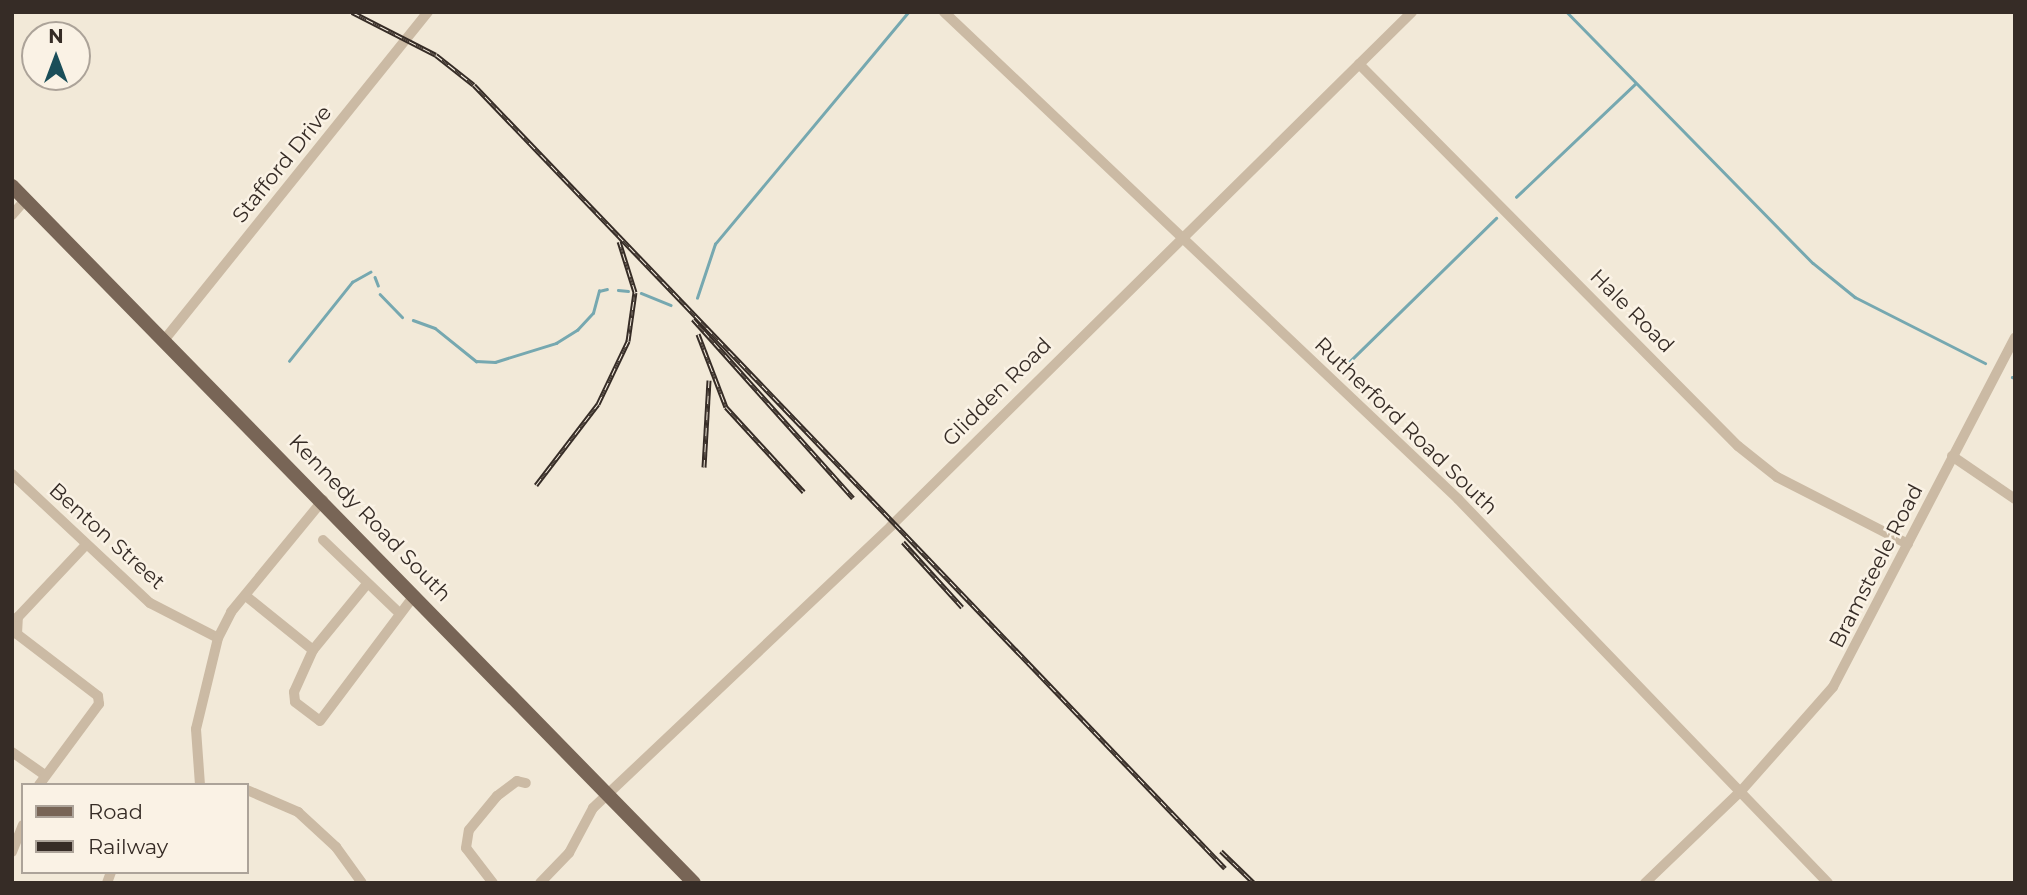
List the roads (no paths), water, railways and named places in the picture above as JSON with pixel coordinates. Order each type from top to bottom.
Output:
[{"type":"main road","name":"Kennedy Road South","points":[[12,186],[323,500],[694,883]]},
{"type":"street","name":"Stafford Drive","points":[[164,339],[428,12]]},
{"type":"street","name":"Rutherford Road South","points":[[944,12],[1178,237],[1458,499],[1829,881]]},
{"type":"street","name":"Glidden Road","points":[[540,883],[607,796],[895,522],[1178,237],[1412,12]]},
{"type":"street","name":"Hale Road","points":[[1359,64],[1738,446],[1777,477],[1908,544]]},
{"type":"street","points":[[12,215],[25,200]]},
{"type":"street","name":"Bramsteele Road","points":[[1645,883],[1741,791],[1838,681],[2015,337]]},
{"type":"street","points":[[1952,456],[2015,499]]},
{"type":"street","name":"Benton Street","points":[[12,474],[85,546],[150,603],[218,638]]},
{"type":"street","points":[[200,783],[196,729],[218,638],[246,596],[323,500]]},
{"type":"street","points":[[323,540],[398,612]]},
{"type":"street","points":[[12,752],[41,779],[99,704],[98,696],[17,634],[16,624],[85,546]]},
{"type":"street","points":[[367,584],[313,650],[295,702],[320,720],[398,612],[414,596]]},
{"type":"street","points":[[246,596],[313,650]]},
{"type":"street","points":[[493,883],[466,848],[469,830],[498,796],[517,781],[526,783]]},
{"type":"street","points":[[248,790],[298,812],[336,847],[362,883]]},
{"type":"street","points":[[12,852],[21,830]]},
{"type":"waterway","points":[[697,298],[715,244],[908,12]]},
{"type":"waterway","points":[[1567,12],[1813,263],[1855,297],[1985,363]]},
{"type":"waterway","points":[[1516,197],[1635,84]]},
{"type":"waterway","points":[[1346,365],[1496,218]]},
{"type":"waterway","points":[[289,361],[352,282],[370,272]]},
{"type":"waterway","points":[[375,277],[378,285]]},
{"type":"waterway","points":[[413,320],[435,328],[476,361],[495,362],[556,343],[577,330],[593,313],[599,291],[607,289]]},
{"type":"waterway","points":[[618,290],[628,291]]},
{"type":"waterway","points":[[641,293],[671,305]]},
{"type":"waterway","points":[[380,294],[402,317]]},
{"type":"railway","points":[[352,12],[436,55],[474,85],[1225,868]]},
{"type":"railway","points":[[536,485],[598,404],[628,341],[635,292],[619,241]]},
{"type":"railway","points":[[693,319],[853,498]]},
{"type":"railway","points":[[698,334],[726,407],[804,492]]},
{"type":"railway","points":[[704,467],[709,380]]},
{"type":"railway","points":[[903,542],[962,607]]},
{"type":"railway","points":[[1221,851],[1254,883]]}]
